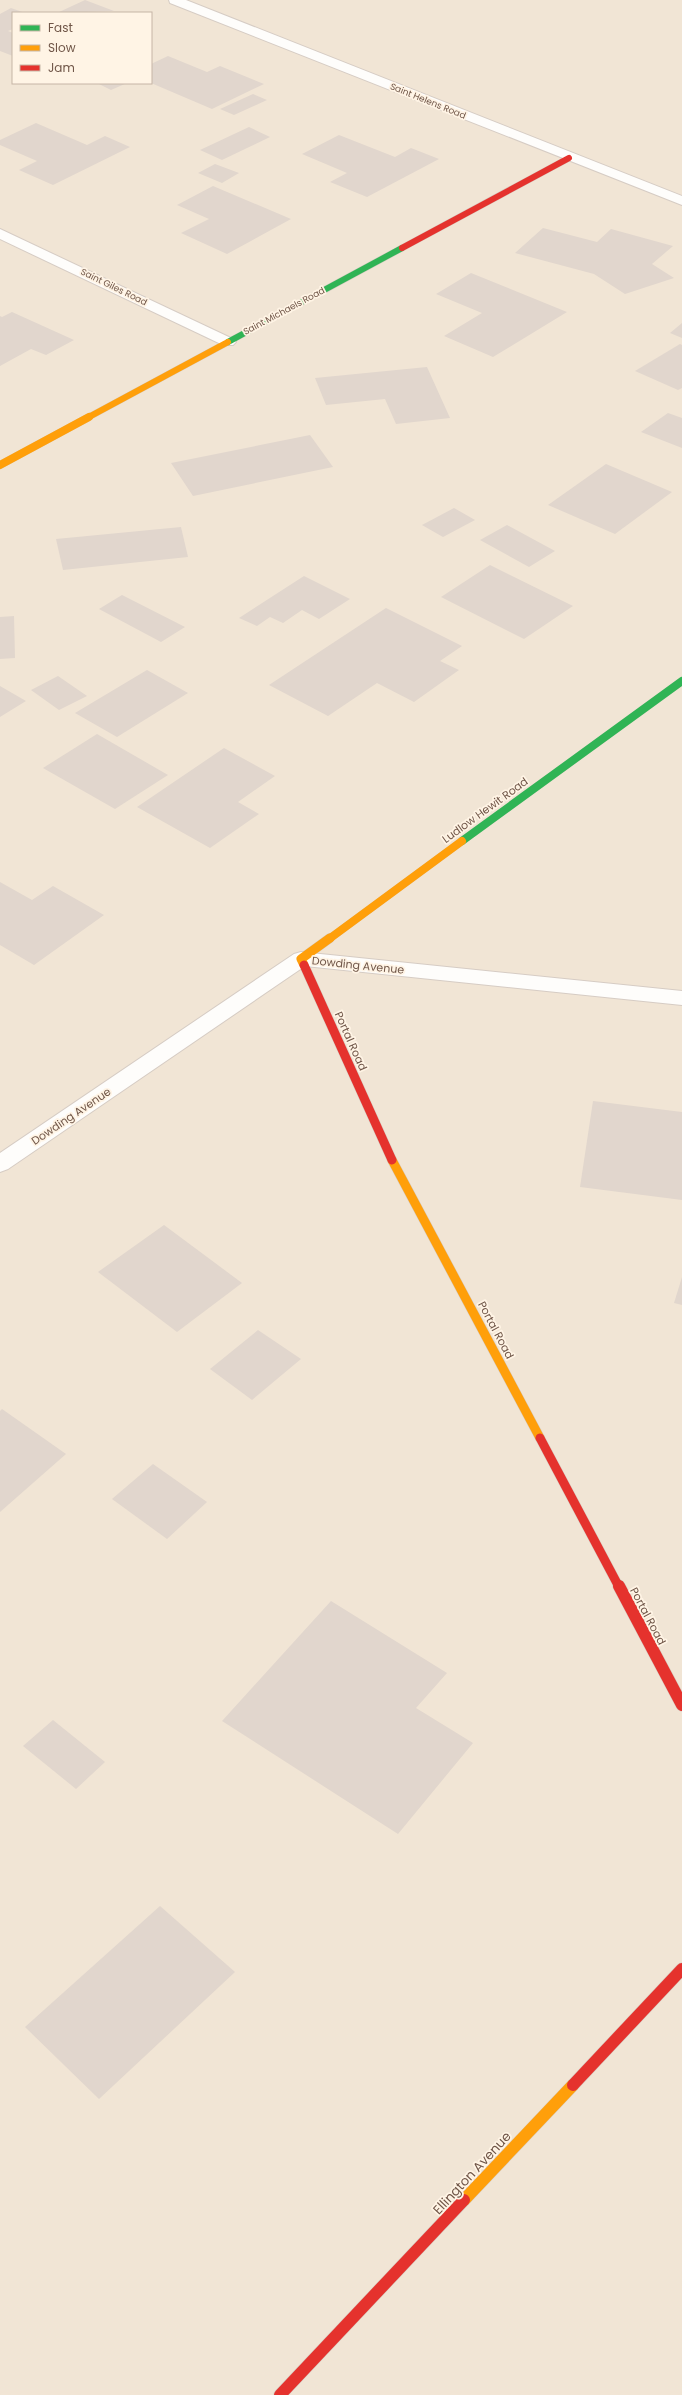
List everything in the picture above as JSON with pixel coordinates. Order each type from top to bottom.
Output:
[{"type":"street","name":"Saint Helens Road","points":[[175,0],[569,158],[682,201]]},
{"type":"street","name":"Saint Michaels Road","points":[[0,465],[569,158]]},
{"type":"street","name":"Saint Giles Road","points":[[0,232],[228,342]]},
{"type":"street","name":"Ludlow Hewit Road","points":[[301,959],[682,681]]},
{"type":"street","name":"Dowding Avenue","points":[[0,1164],[301,959],[682,998]]},
{"type":"street","name":"Portal Road","points":[[301,959],[381,1140],[682,1705]]},
{"type":"street","name":"Ellington Avenue","points":[[280,2395],[682,1969]]},
{"type":"shaded area","points":[[0,0],[682,0],[682,2395],[0,2395]]},
{"type":"building","points":[[85,0],[114,11],[86,12],[59,12]]},
{"type":"building","points":[[11,8],[22,12],[12,12],[12,29],[8,31],[12,33],[12,56],[0,51],[0,14]]},
{"type":"building","points":[[168,56],[207,72],[220,66],[264,84],[212,109],[152,83],[152,64]]},
{"type":"building","points":[[99,84],[125,84],[111,90]]},
{"type":"building","points":[[253,94],[267,100],[234,115],[220,109]]},
{"type":"building","points":[[36,123],[87,145],[105,136],[130,147],[53,185],[19,170],[37,161],[0,145],[0,140]]},
{"type":"building","points":[[249,127],[270,137],[222,160],[200,150]]},
{"type":"building","points":[[339,135],[395,157],[411,148],[439,159],[367,197],[330,182],[347,173],[302,154]]},
{"type":"building","points":[[215,164],[239,173],[222,183],[198,173]]},
{"type":"building","points":[[213,186],[291,219],[227,254],[181,233],[209,219],[177,205]]},
{"type":"building","points":[[543,228],[597,242],[611,229],[673,246],[652,264],[674,278],[625,294],[594,274],[515,253]]},
{"type":"building","points":[[471,273],[567,312],[493,357],[444,336],[482,313],[436,294]]},
{"type":"building","points":[[12,312],[74,340],[46,355],[31,349],[0,366],[0,316],[2,317]]},
{"type":"building","points":[[682,323],[682,338],[670,333]]},
{"type":"building","points":[[680,344],[682,345],[682,388],[678,390],[635,371]]},
{"type":"building","points":[[427,367],[450,418],[396,424],[385,399],[326,405],[315,378]]},
{"type":"building","points":[[668,413],[682,418],[682,448],[641,432]]},
{"type":"building","points":[[310,435],[333,467],[193,496],[171,463]]},
{"type":"building","points":[[606,464],[672,492],[615,534],[548,505]]},
{"type":"building","points":[[454,508],[475,520],[443,537],[422,525]]},
{"type":"building","points":[[507,525],[555,551],[529,567],[480,540]]},
{"type":"building","points":[[181,527],[188,557],[63,570],[56,539]]},
{"type":"building","points":[[490,565],[573,606],[524,639],[441,597]]},
{"type":"building","points":[[304,576],[350,599],[319,619],[302,610],[283,623],[270,617],[257,626],[239,618]]},
{"type":"building","points":[[122,595],[185,627],[161,642],[99,609]]},
{"type":"building","points":[[386,608],[462,646],[440,661],[459,670],[414,702],[377,683],[328,716],[269,685]]},
{"type":"building","points":[[14,616],[15,658],[0,659],[0,617]]},
{"type":"building","points":[[147,670],[188,693],[117,737],[75,713]]},
{"type":"building","points":[[58,676],[87,696],[59,710],[31,690]]},
{"type":"building","points":[[0,686],[26,701],[0,717]]},
{"type":"building","points":[[97,734],[168,775],[115,809],[43,768]]},
{"type":"building","points":[[224,748],[275,776],[238,802],[259,814],[210,848],[137,807]]},
{"type":"building","points":[[0,882],[32,900],[53,886],[104,915],[34,965],[0,945]]},
{"type":"building","points":[[593,1101],[682,1112],[682,1200],[580,1187]]},
{"type":"building","points":[[164,1225],[242,1283],[177,1332],[98,1272]]},
{"type":"building","points":[[682,1277],[682,1305],[674,1303]]},
{"type":"building","points":[[258,1330],[301,1359],[252,1400],[210,1369]]},
{"type":"building","points":[[2,1409],[66,1454],[0,1512],[0,1411]]},
{"type":"building","points":[[153,1464],[207,1502],[167,1539],[112,1499]]},
{"type":"building","points":[[331,1601],[447,1673],[416,1708],[473,1743],[398,1834],[222,1721]]},
{"type":"building","points":[[53,1720],[105,1762],[76,1789],[23,1746]]},
{"type":"building","points":[[160,1906],[235,1972],[99,2099],[25,2027]]},
{"type":"traffic: fast","points":[[228,342],[402,248]]},
{"type":"traffic: fast","points":[[462,841],[682,681]]},
{"type":"traffic: slow","points":[[0,465],[228,342]]},
{"type":"traffic: slow","points":[[304,965],[301,959],[462,841]]},
{"type":"traffic: slow","points":[[392,1160],[540,1438]]},
{"type":"traffic: slow","points":[[464,2200],[573,2085]]},
{"type":"traffic: jam","points":[[402,248],[569,158]]},
{"type":"traffic: jam","points":[[304,965],[392,1160]]},
{"type":"traffic: jam","points":[[540,1438],[682,1705]]},
{"type":"traffic: jam","points":[[573,2085],[682,1969]]},
{"type":"traffic: jam","points":[[280,2395],[464,2200]]}]
